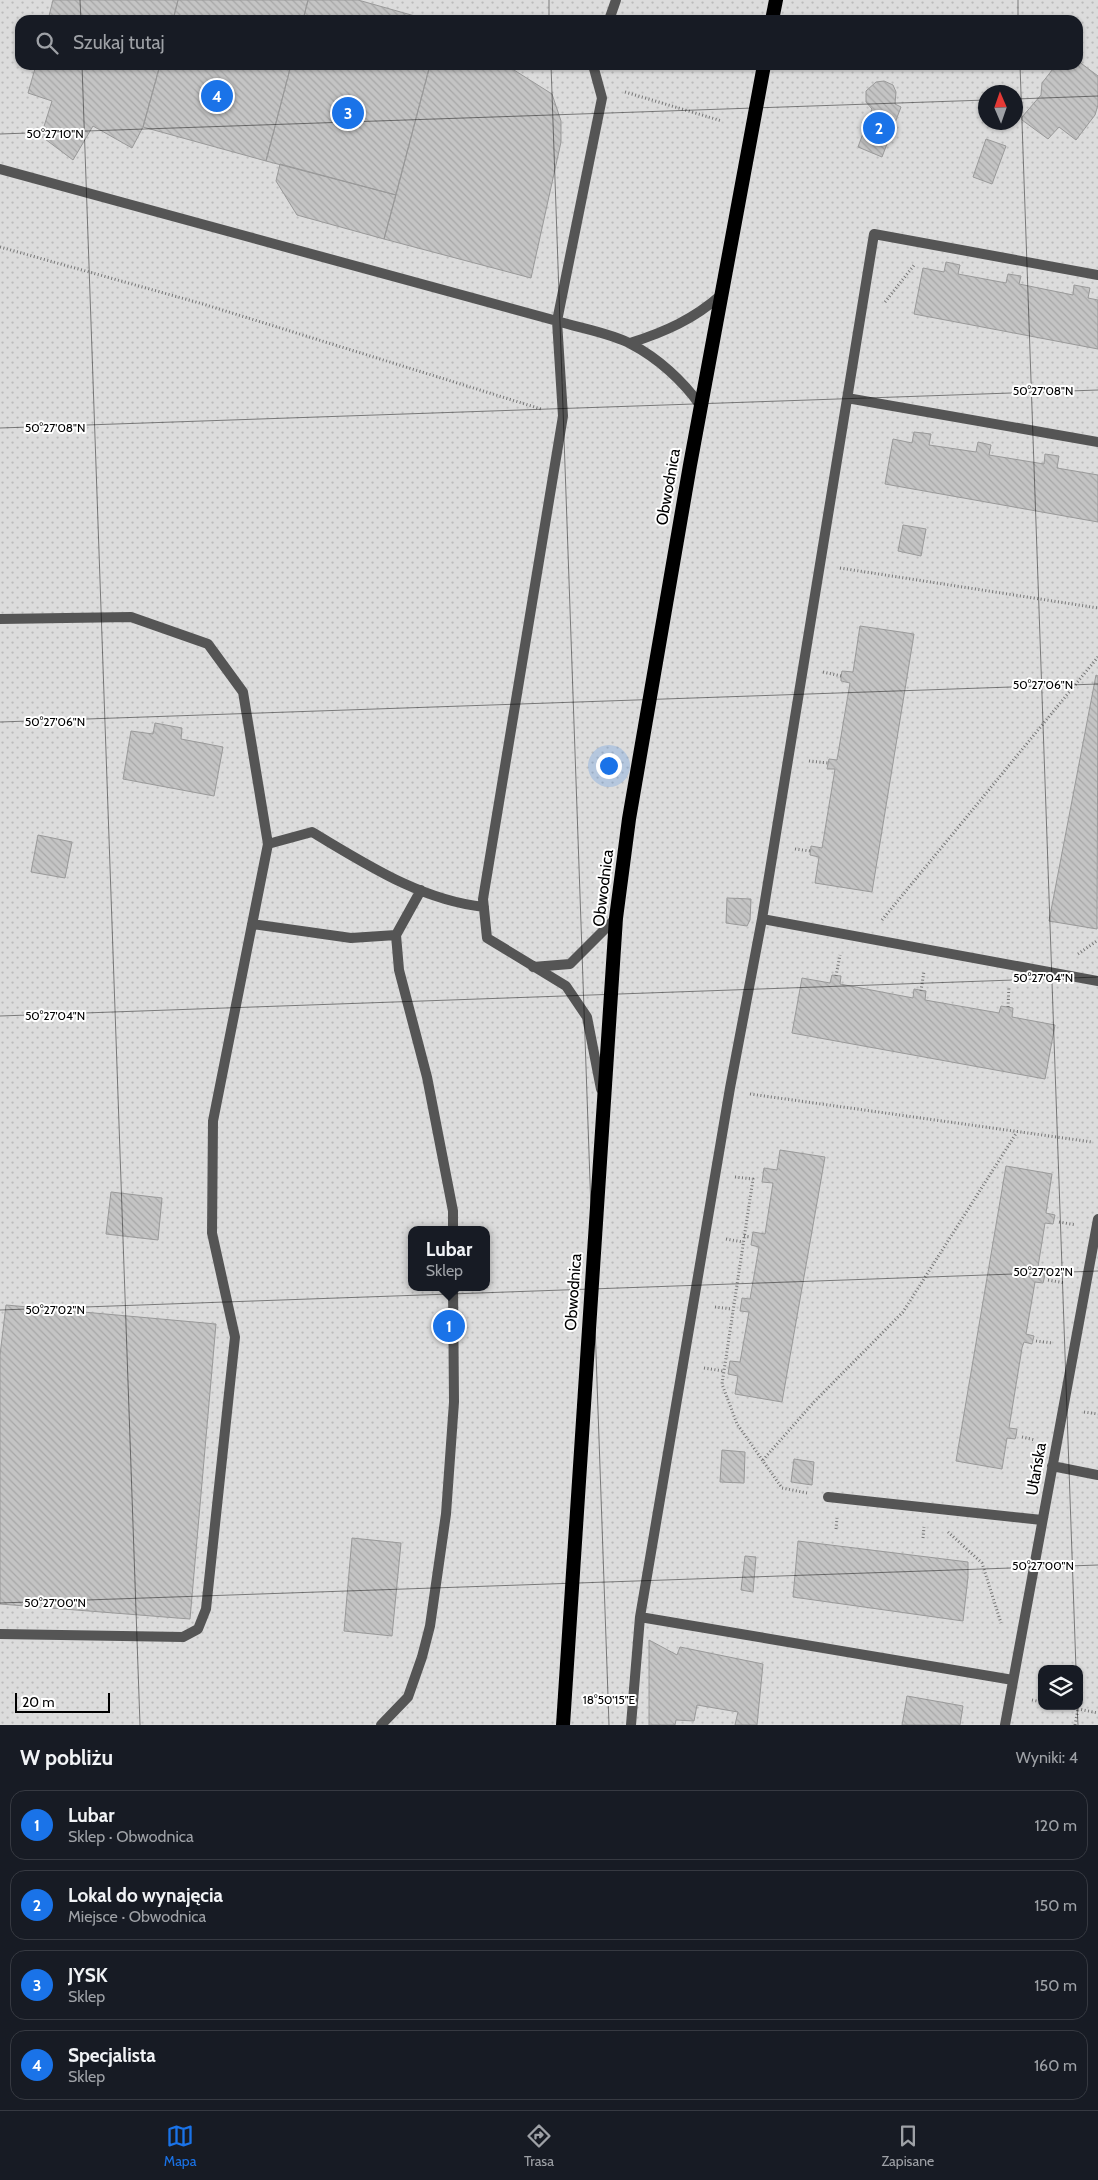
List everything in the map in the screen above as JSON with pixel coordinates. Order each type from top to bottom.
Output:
[{"type":"highway","points":[[773,15],[776,0]]},
{"type":"highway","name":"Obwodnica","points":[[563,1725],[616,918],[629,819],[700,406],[763,70]]},
{"type":"street","points":[[611,15],[616,0]]},
{"type":"street","points":[[594,70],[602,98],[557,321],[563,416],[483,899],[487,938],[566,986],[587,1016],[603,1097]]},
{"type":"street","points":[[0,169],[557,321],[630,343],[665,367],[688,388],[700,406]]},
{"type":"street","points":[[631,1725],[640,1617],[730,1091],[762,919],[874,234],[1098,275]]},
{"type":"street","points":[[630,343],[668,331],[703,311],[722,295]]},
{"type":"street","points":[[847,398],[1098,442]]},
{"type":"street","points":[[0,619],[131,617],[208,644],[243,692],[268,844],[213,1121],[212,1233],[235,1337],[206,1609],[198,1629],[182,1637],[0,1634]]},
{"type":"street","points":[[268,844],[312,832],[390,878],[456,904],[484,908]]},
{"type":"street","points":[[421,890],[396,935],[399,970],[427,1077],[453,1211],[453,1226]]},
{"type":"street","points":[[533,967],[570,964],[616,918]]},
{"type":"street","points":[[762,919],[1098,981]]},
{"type":"street","points":[[252,924],[351,938],[396,935]]},
{"type":"street","name":"Ułańska","points":[[1005,1725],[1098,1219]]},
{"type":"street","points":[[381,1725],[408,1697],[422,1657],[430,1626],[446,1514],[454,1402],[453,1291]]},
{"type":"street","points":[[1052,1466],[1098,1475]]},
{"type":"street","points":[[828,1497],[1042,1520]]},
{"type":"street","points":[[640,1617],[1013,1680]]},
{"type":"path","points":[[625,92],[722,121]]},
{"type":"path","points":[[0,247],[203,304],[563,416]]},
{"type":"path","points":[[884,304],[917,262]]},
{"type":"path","points":[[820,565],[1098,608]]},
{"type":"path","points":[[868,938],[1098,657]]},
{"type":"path","points":[[836,976],[840,954]]},
{"type":"path","points":[[921,991],[924,970]]},
{"type":"path","points":[[1008,1007],[1009,986]]},
{"type":"path","points":[[730,1091],[1092,1142]]},
{"type":"path","points":[[762,1460],[814,1402],[903,1312],[1017,1132]]},
{"type":"path","points":[[753,1180],[722,1384],[737,1424],[782,1488],[828,1497]]},
{"type":"path","points":[[1059,1222],[1076,1225]]},
{"type":"path","points":[[744,1236],[750,1237]]},
{"type":"path","points":[[1048,1280],[1066,1283]]},
{"type":"path","points":[[1036,1341],[1053,1344]]},
{"type":"path","points":[[1083,1412],[1098,1414]]},
{"type":"path","points":[[1022,1437],[1036,1440]]},
{"type":"path","points":[[942,1527],[982,1563],[1003,1630]]},
{"type":"path","points":[[1032,1700],[1038,1701]]},
{"type":"path","points":[[1075,1725],[1078,1710]]},
{"type":"path","points":[[1083,1710],[1098,1713]]},
{"type":"shaded area","points":[[0,0],[1098,0],[1098,1725],[0,1725]]},
{"type":"building","points":[[53,0],[178,0],[174,15],[49,15]]},
{"type":"building","points":[[178,0],[308,0],[304,15],[174,15]]},
{"type":"building","points":[[308,0],[358,0],[411,15],[304,15]]},
{"type":"building","points":[[1083,65],[1098,76],[1098,105],[1095,115],[1076,140],[1059,127],[1048,139],[1023,121],[1023,116],[1041,95],[1042,83],[1052,70],[1083,70]]},
{"type":"building","points":[[35,70],[159,70],[143,127],[132,148],[93,126],[73,160],[41,136],[52,101],[28,93]]},
{"type":"building","points":[[159,70],[290,70],[266,161],[143,127]]},
{"type":"building","points":[[290,70],[429,70],[396,195],[266,161]]},
{"type":"building","points":[[429,70],[514,70],[552,94],[561,121],[561,142],[531,278],[384,239]]},
{"type":"building","points":[[884,81],[893,85],[896,92],[895,104],[901,107],[882,157],[858,147],[872,109],[866,102],[866,91],[876,82]]},
{"type":"building","points":[[986,139],[1006,146],[992,184],[973,177]]},
{"type":"building","points":[[280,164],[396,195],[384,239],[297,215],[276,181]]},
{"type":"building","points":[[946,262],[960,265],[958,274],[1006,283],[1008,274],[1021,276],[1019,284],[1073,295],[1074,285],[1090,288],[1088,298],[1098,300],[1098,349],[914,314],[923,268],[944,272]]},
{"type":"building","points":[[914,432],[931,434],[929,445],[976,452],[978,442],[991,445],[989,455],[1044,464],[1045,454],[1059,456],[1057,468],[1098,475],[1098,522],[885,484],[893,439],[912,443]]},
{"type":"building","points":[[903,525],[926,529],[921,556],[898,551]]},
{"type":"building","points":[[860,626],[914,634],[872,892],[815,883],[819,857],[810,855],[811,846],[822,848],[835,769],[827,769],[829,759],[837,760],[850,683],[841,681],[841,676],[842,671],[853,672]]},
{"type":"building","points":[[1096,675],[1098,676],[1097,929],[1049,921]]},
{"type":"building","points":[[155,723],[182,728],[181,739],[223,747],[214,796],[123,779],[131,731],[153,734]]},
{"type":"building","points":[[38,835],[72,842],[65,878],[31,872]]},
{"type":"building","points":[[727,898],[751,899],[750,920],[747,926],[726,923]]},
{"type":"building","points":[[832,975],[841,976],[840,984],[913,998],[914,989],[926,991],[925,1000],[999,1013],[1001,1006],[1013,1008],[1012,1017],[1055,1025],[1045,1079],[792,1033],[802,978],[830,983]]},
{"type":"building","points":[[780,1150],[825,1157],[782,1402],[735,1394],[738,1376],[728,1374],[730,1361],[740,1362],[749,1312],[740,1311],[742,1298],[750,1299],[759,1247],[751,1245],[753,1232],[765,1234],[773,1183],[762,1182],[764,1168],[777,1170]]},
{"type":"building","points":[[1006,1166],[1052,1174],[1046,1213],[1055,1215],[1053,1224],[1045,1223],[1037,1273],[1045,1274],[1043,1283],[1035,1282],[1026,1334],[1034,1336],[1032,1344],[1024,1342],[1022,1348],[1009,1428],[1017,1429],[1016,1436],[1015,1439],[1007,1438],[1002,1469],[956,1461]]},
{"type":"building","points":[[111,1192],[162,1198],[158,1240],[106,1234]]},
{"type":"building","points":[[6,1305],[216,1324],[190,1619],[0,1604],[0,1355]]},
{"type":"building","points":[[722,1450],[745,1452],[744,1483],[720,1482]]},
{"type":"building","points":[[794,1459],[814,1462],[812,1485],[791,1482]]},
{"type":"building","points":[[352,1538],[401,1543],[392,1636],[344,1631]]},
{"type":"building","points":[[798,1541],[968,1562],[963,1621],[793,1597]]},
{"type":"building","points":[[745,1556],[756,1557],[753,1592],[741,1590]]},
{"type":"building","points":[[649,1640],[677,1655],[680,1647],[763,1664],[757,1725],[735,1725],[738,1712],[697,1705],[694,1721],[676,1720],[675,1725],[649,1725]]},
{"type":"building","points":[[907,1696],[963,1706],[960,1725],[902,1725]]},
{"type":"place","name":"Specjalista","points":[[217,96]]},
{"type":"place","name":"JYSK","points":[[348,113]]},
{"type":"place","name":"Lokal do wynajęcia","points":[[879,128]]},
{"type":"place","name":"Lubar","points":[[449,1326]]}]
